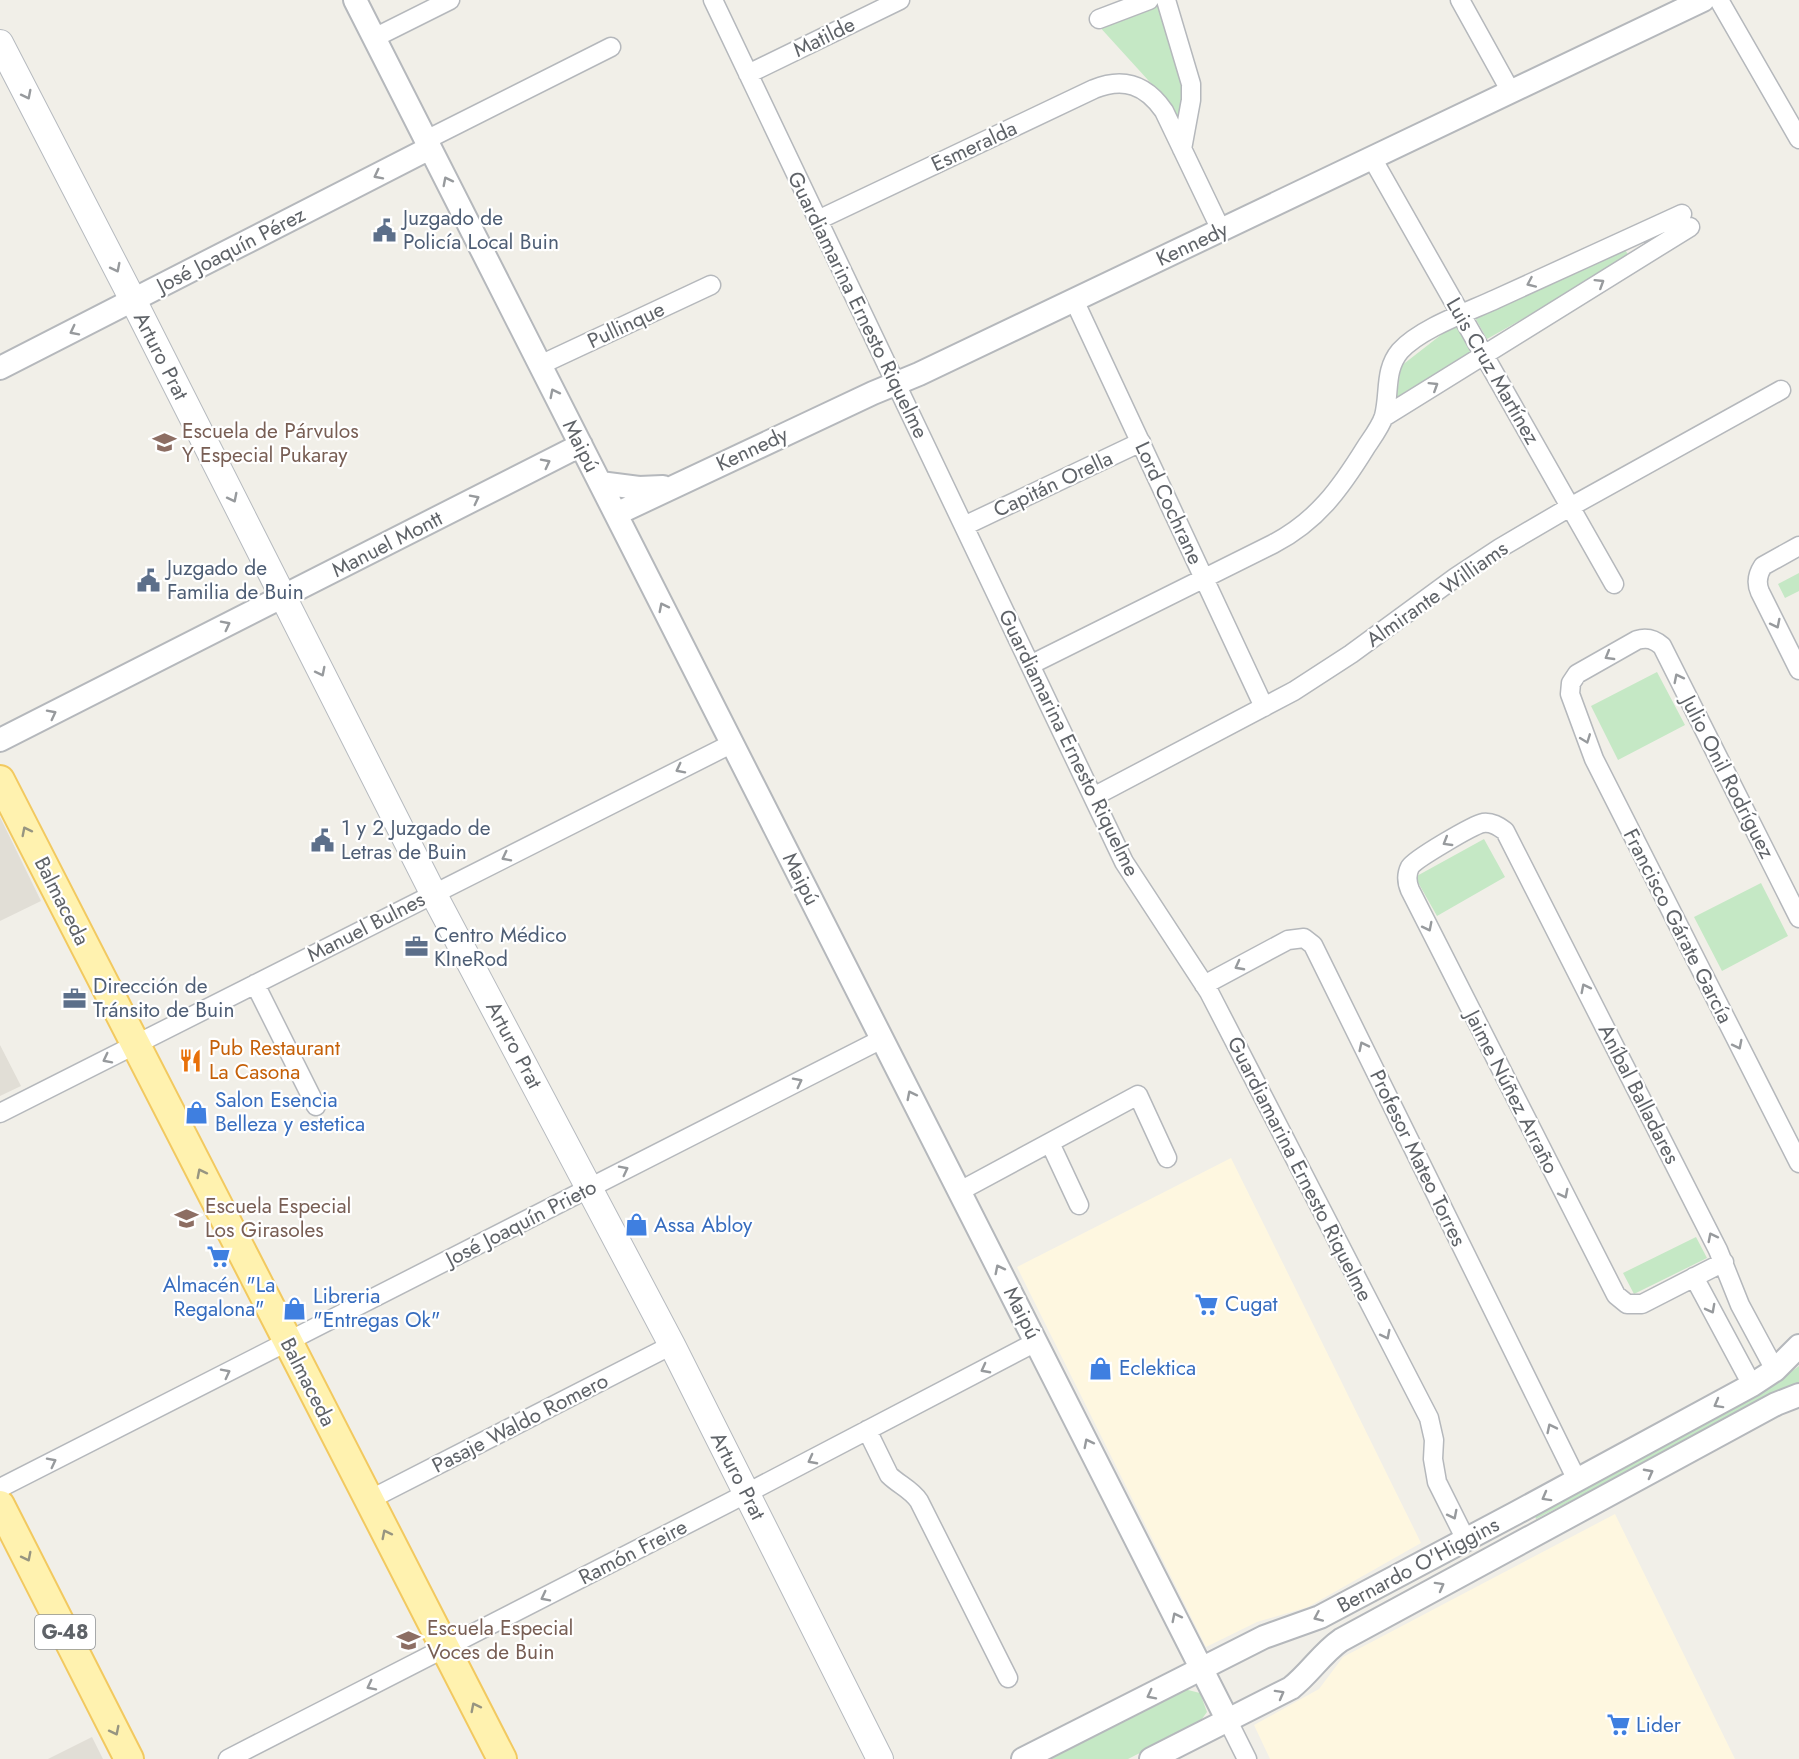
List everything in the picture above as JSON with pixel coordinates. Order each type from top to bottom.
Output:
[{"type":"main road","name":"Arturo Prat","points":[[0,43],[133,300],[433,893],[669,1340],[879,1759]]},
{"type":"main road","name":"Balmaceda","points":[[0,780],[502,1759]]},
{"type":"main road","name":"G-48","points":[[0,1505],[129,1759]]},
{"type":"street","name":"Maipú","points":[[355,0],[1247,1759]]},
{"type":"street","points":[[374,38],[450,0]]},
{"type":"street","name":"Guardiamarina Ernesto Riquelme","points":[[712,0],[1124,862],[1204,985],[1429,1418],[1434,1440],[1433,1459],[1437,1482],[1466,1540]]},
{"type":"street","name":"Matilde","points":[[748,74],[900,0]]},
{"type":"street","points":[[1099,20],[1149,0]]},
{"type":"street","points":[[1166,0],[1191,84],[1191,100],[1182,149],[1221,230]]},
{"type":"street","points":[[1460,0],[1511,92]]},
{"type":"street","name":"Kennedy","points":[[616,513],[1074,300],[1703,0]]},
{"type":"street","points":[[1719,0],[1799,139]]},
{"type":"street","points":[[428,144],[611,47]]},
{"type":"street","name":"Esmeralda","points":[[818,220],[1094,89],[1113,83],[1133,85],[1151,95],[1158,103],[1182,149]]},
{"type":"street","name":"José Joaquín Pérez","points":[[0,368],[428,144]]},
{"type":"street","name":"Luis Cruz Martínez","points":[[1372,158],[1614,585]]},
{"type":"street","points":[[1030,665],[1289,536],[1317,514],[1356,464],[1384,417],[1389,371],[1399,352],[1415,338],[1641,233],[1686,221],[1651,251],[1384,417]]},
{"type":"street","points":[[1641,233],[1651,251]]},
{"type":"street","name":"Pullinque","points":[[540,365],[711,285]]},
{"type":"street","name":"Lord Cochrane","points":[[1074,300],[1264,706]]},
{"type":"street","name":"Almirante Williams","points":[[1093,797],[1321,674],[1500,548],[1781,390]]},
{"type":"street","name":"Capitán Orella","points":[[964,526],[1141,442]]},
{"type":"street","name":"Manuel Montt","points":[[0,740],[581,445]]},
{"type":"street","name":"Kennedy","points":[[600,483],[639,489],[680,483]]},
{"type":"street","points":[[1799,546],[1768,562],[1758,577],[1760,592],[1799,670]]},
{"type":"street","name":"Julio Onil Rodríguez","points":[[1571,683],[1573,678],[1582,671],[1637,640],[1653,640],[1662,646],[1799,918]]},
{"type":"street","name":"Francisco Gárate García","points":[[1571,683],[1571,699],[1598,767],[1799,1163]]},
{"type":"street","name":"Manuel Bulnes","points":[[0,1113],[733,743]]},
{"type":"street","name":"Aníbal Balladares","points":[[1408,873],[1415,862],[1474,827],[1487,823],[1505,831],[1724,1262],[1740,1305],[1774,1370]]},
{"type":"street","name":"Jaime Núñez Arraño","points":[[1408,873],[1408,885],[1423,917],[1616,1295],[1627,1304],[1642,1304],[1694,1277]]},
{"type":"street","name":"Profesor Mateo Torres","points":[[1204,985],[1288,940],[1304,938],[1313,945],[1577,1480]]},
{"type":"street","points":[[255,984],[316,1106]]},
{"type":"street","name":"José Joaquín Prieto","points":[[0,1488],[882,1039]]},
{"type":"street","points":[[960,1191],[1137,1095],[1167,1158]]},
{"type":"street","points":[[1050,1143],[1079,1204]]},
{"type":"street","points":[[1724,1262],[1694,1277],[1752,1385]]},
{"type":"street","name":"Pasaje Waldo Romero","points":[[367,1496],[669,1340]]},
{"type":"street","name":"Ramón Freire","points":[[228,1759],[746,1494],[1036,1342]]},
{"type":"street","name":"Bernardo O'Higgins","points":[[1023,1759],[1272,1634],[1320,1617],[1516,1514],[1752,1385],[1774,1370],[1799,1346]]},
{"type":"street","name":"Bernardo O'Higgins","points":[[1151,1759],[1291,1688],[1324,1653],[1341,1640],[1776,1404],[1799,1395]]},
{"type":"street","points":[[867,1430],[889,1475],[893,1480],[909,1489],[919,1501],[1008,1678]]},
{"type":"street","points":[[1612,1461],[1624,1486]]},
{"type":"street","points":[[1516,1514],[1529,1537]]},
{"type":"shaded area","points":[[0,817],[41,901],[0,921]]},
{"type":"shaded area","points":[[0,1045],[21,1086],[0,1096]]},
{"type":"shaded area","points":[[1231,1158],[1421,1543],[1308,1607],[1257,1622],[1206,1647],[1017,1267]]},
{"type":"shaded area","points":[[1615,1514],[1735,1759],[1270,1759],[1254,1725],[1319,1689],[1343,1657]]},
{"type":"shaded area","points":[[92,1737],[103,1759],[48,1759]]},
{"type":"green space","points":[[1160,0],[1185,90],[1180,124],[1158,91],[1097,24]]},
{"type":"green space","points":[[1623,246],[1630,258],[1487,339],[1474,316]]},
{"type":"green space","points":[[1455,324],[1473,356],[1396,402],[1401,366]]},
{"type":"green space","points":[[1799,573],[1799,591],[1785,598],[1778,584]]},
{"type":"green space","points":[[1657,672],[1685,725],[1618,760],[1591,706]]},
{"type":"green space","points":[[1484,839],[1505,877],[1437,916],[1415,877]]},
{"type":"green space","points":[[1761,883],[1788,936],[1722,971],[1694,917]]},
{"type":"green space","points":[[1696,1237],[1707,1258],[1634,1294],[1623,1273]]},
{"type":"green space","points":[[1799,1366],[1799,1385],[1792,1386],[1536,1519],[1534,1513],[1773,1385]]},
{"type":"green space","points":[[1184,1689],[1200,1693],[1207,1712],[1199,1723],[1128,1759],[1044,1759]]},
{"type":"place","name":"Juzgado de Policía Local Buin","points":[[385,230]]},
{"type":"place","name":"Escuela de Párvulos Y Especial Pukaray","points":[[164,443]]},
{"type":"place","name":"Juzgado de Familia de Buin","points":[[149,580]]},
{"type":"place","name":"1 y 2 Juzgado de Letras de Buin","points":[[323,840]]},
{"type":"place","name":"Centro Médico KIneRod","points":[[416,947]]},
{"type":"place","name":"Dirección de Tránsito de Buin","points":[[75,998]]},
{"type":"place","name":"Pub Restaurant La Casona","points":[[191,1060]]},
{"type":"place","name":"Salon Esencia Belleza y estetica","points":[[197,1112]]},
{"type":"place","name":"Escuela Especial Los Girasoles","points":[[187,1218]]},
{"type":"place","name":"Assa Abloy","points":[[636,1225]]},
{"type":"place","name":"Almacén \"La Regalona\"","points":[[219,1257]]},
{"type":"place","name":"Cugat","points":[[1207,1304]]},
{"type":"place","name":"Libreria \"Entregas Ok\"","points":[[295,1308]]},
{"type":"place","name":"Eclektica","points":[[1101,1368]]},
{"type":"place","name":"Escuela Especial Voces de Buin","points":[[409,1640]]},
{"type":"place","name":"Lider","points":[[1618,1725]]}]
